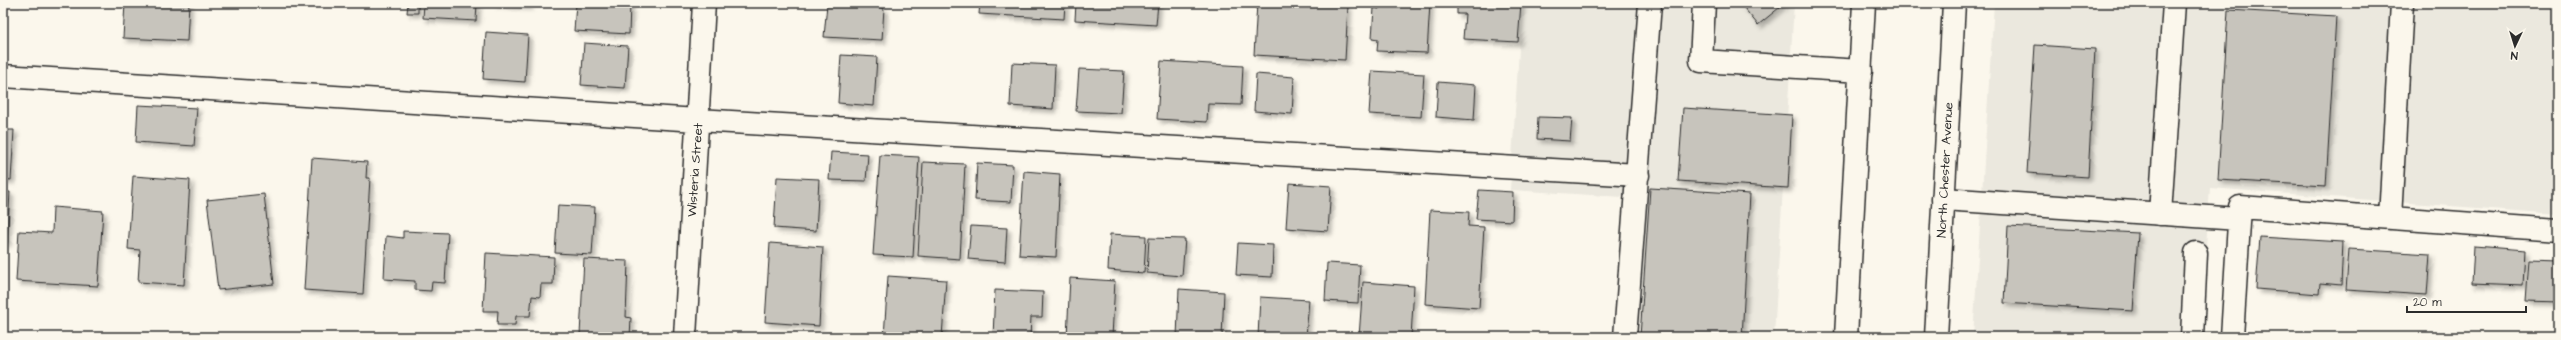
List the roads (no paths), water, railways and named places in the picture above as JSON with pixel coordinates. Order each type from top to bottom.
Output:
[{"type":"main road","name":"Wisteria Street","points":[[685,337],[704,3]]},
{"type":"main road","points":[[1625,337],[1650,3]]},
{"type":"main road","points":[[1704,3],[1701,61],[1861,71]]},
{"type":"main road","points":[[1846,337],[1864,3]]},
{"type":"main road","name":"North Chester Avenue","points":[[1936,337],[1954,3]]},
{"type":"main road","points":[[2160,214],[2174,3]]},
{"type":"main road","points":[[2390,218],[2402,3]]},
{"type":"main road","points":[[3,76],[698,120],[1638,175]]},
{"type":"main road","points":[[1943,199],[2239,219]]},
{"type":"main road","points":[[2232,337],[2240,208],[2558,230]]},
{"type":"main road","points":[[2192,337],[2196,253]]}]
